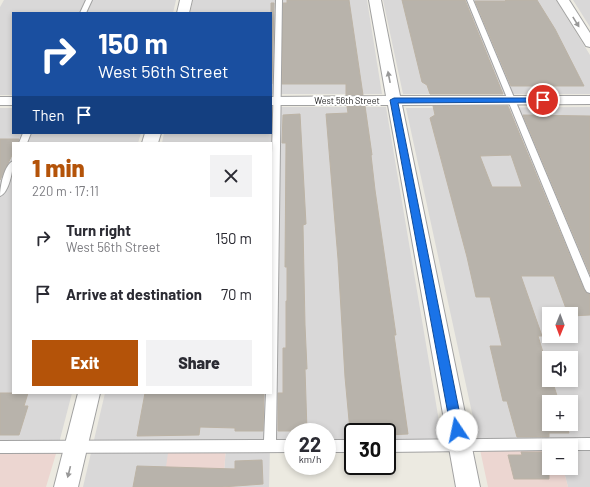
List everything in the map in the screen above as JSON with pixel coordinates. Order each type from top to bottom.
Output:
[{"type":"street","points":[[182,12],[186,0]]},
{"type":"street","points":[[375,0],[468,487]]},
{"type":"street","points":[[563,0],[590,43]]},
{"type":"street","name":"West 56th Street","points":[[274,101],[590,100]]},
{"type":"street","points":[[0,101],[12,101]]},
{"type":"street","points":[[66,487],[89,394]]},
{"type":"lane","points":[[84,12],[90,0]]},
{"type":"lane","points":[[272,274],[274,101],[279,0]]},
{"type":"lane","points":[[470,0],[590,289]]},
{"type":"lane","points":[[0,193],[12,166]]},
{"type":"lane","points":[[270,446],[271,394]]},
{"type":"lane","points":[[396,446],[590,444]]},
{"type":"lane","points":[[0,447],[284,446]]},
{"type":"shaded area","points":[[4,0],[176,0],[173,12],[12,12],[12,95],[0,95],[0,7]]},
{"type":"shaded area","points":[[193,0],[367,0],[382,94],[272,94],[272,12],[190,12]]},
{"type":"shaded area","points":[[383,0],[556,0],[590,55],[590,94],[403,94]]},
{"type":"shaded area","points":[[573,0],[590,0],[590,27]]},
{"type":"shaded area","points":[[272,107],[386,107],[443,445],[396,446],[396,423],[344,423],[344,446],[336,446],[336,423],[284,423],[284,446],[270,446],[269,487],[223,487],[226,446],[163,487],[83,487],[105,394],[272,394],[272,142],[162,142],[164,134],[272,134]]},
{"type":"shaded area","points":[[590,107],[590,487],[568,487],[565,475],[578,475],[578,439],[542,439],[542,446],[479,445],[406,108]]},
{"type":"shaded area","points":[[0,108],[12,108],[12,134],[141,134],[138,142],[12,142],[12,394],[72,394],[58,447],[0,447]]},
{"type":"shaded area","points":[[479,445],[542,446],[542,475],[565,475],[568,487],[488,487]]},
{"type":"shaded area","points":[[169,446],[226,446],[223,487],[163,487]]},
{"type":"shaded area","points":[[0,447],[58,447],[46,487],[0,487]]},
{"type":"building","points":[[287,0],[349,0],[363,95],[346,95],[346,84],[282,84],[283,3],[287,3]]},
{"type":"building","points":[[402,0],[465,0],[503,94],[430,94],[427,85],[422,82]]},
{"type":"building","points":[[505,0],[537,0],[555,29],[584,86],[511,86],[475,1],[506,1]]},
{"type":"building","points":[[271,3],[274,3],[272,84],[272,12]]},
{"type":"building","points":[[347,106],[365,106],[408,434],[396,435],[396,423],[349,423],[326,114],[348,113]]},
{"type":"building","points":[[433,106],[508,106],[584,290],[590,294],[590,315],[578,316],[578,307],[565,307],[554,276],[521,276],[542,336],[538,336],[543,351],[542,387],[554,387],[557,395],[542,395],[542,431],[568,431],[569,433],[549,433],[549,437],[517,437],[507,401],[503,401],[490,346],[502,346],[490,297],[476,297],[467,257],[430,118],[435,115]],"holes":[[[511,155],[522,187],[492,187],[480,156]]]},
{"type":"building","points":[[300,114],[306,224],[303,225],[307,369],[305,369],[307,423],[284,423],[284,431],[278,431],[278,393],[283,393],[283,348],[286,348],[287,301],[287,267],[285,267],[286,143],[282,143],[283,115]]},
{"type":"building","points":[[523,115],[590,116],[590,274]]},
{"type":"building","points":[[0,139],[19,139],[18,142],[12,142],[12,155],[0,180]]},
{"type":"building","points":[[0,393],[28,394],[24,406],[28,406],[19,435],[0,435]]},
{"type":"building","points":[[145,394],[264,394],[263,431],[235,431],[235,428],[200,427],[199,435],[137,436]]},
{"type":"building","points":[[521,452],[542,452],[542,475],[549,475],[549,479],[514,479],[508,455],[522,455]]},
{"type":"building","points":[[262,460],[263,484],[222,487],[133,487],[137,466],[235,469],[235,461]]},
{"type":"route","points":[[457,430],[394,100],[543,100]]}]
